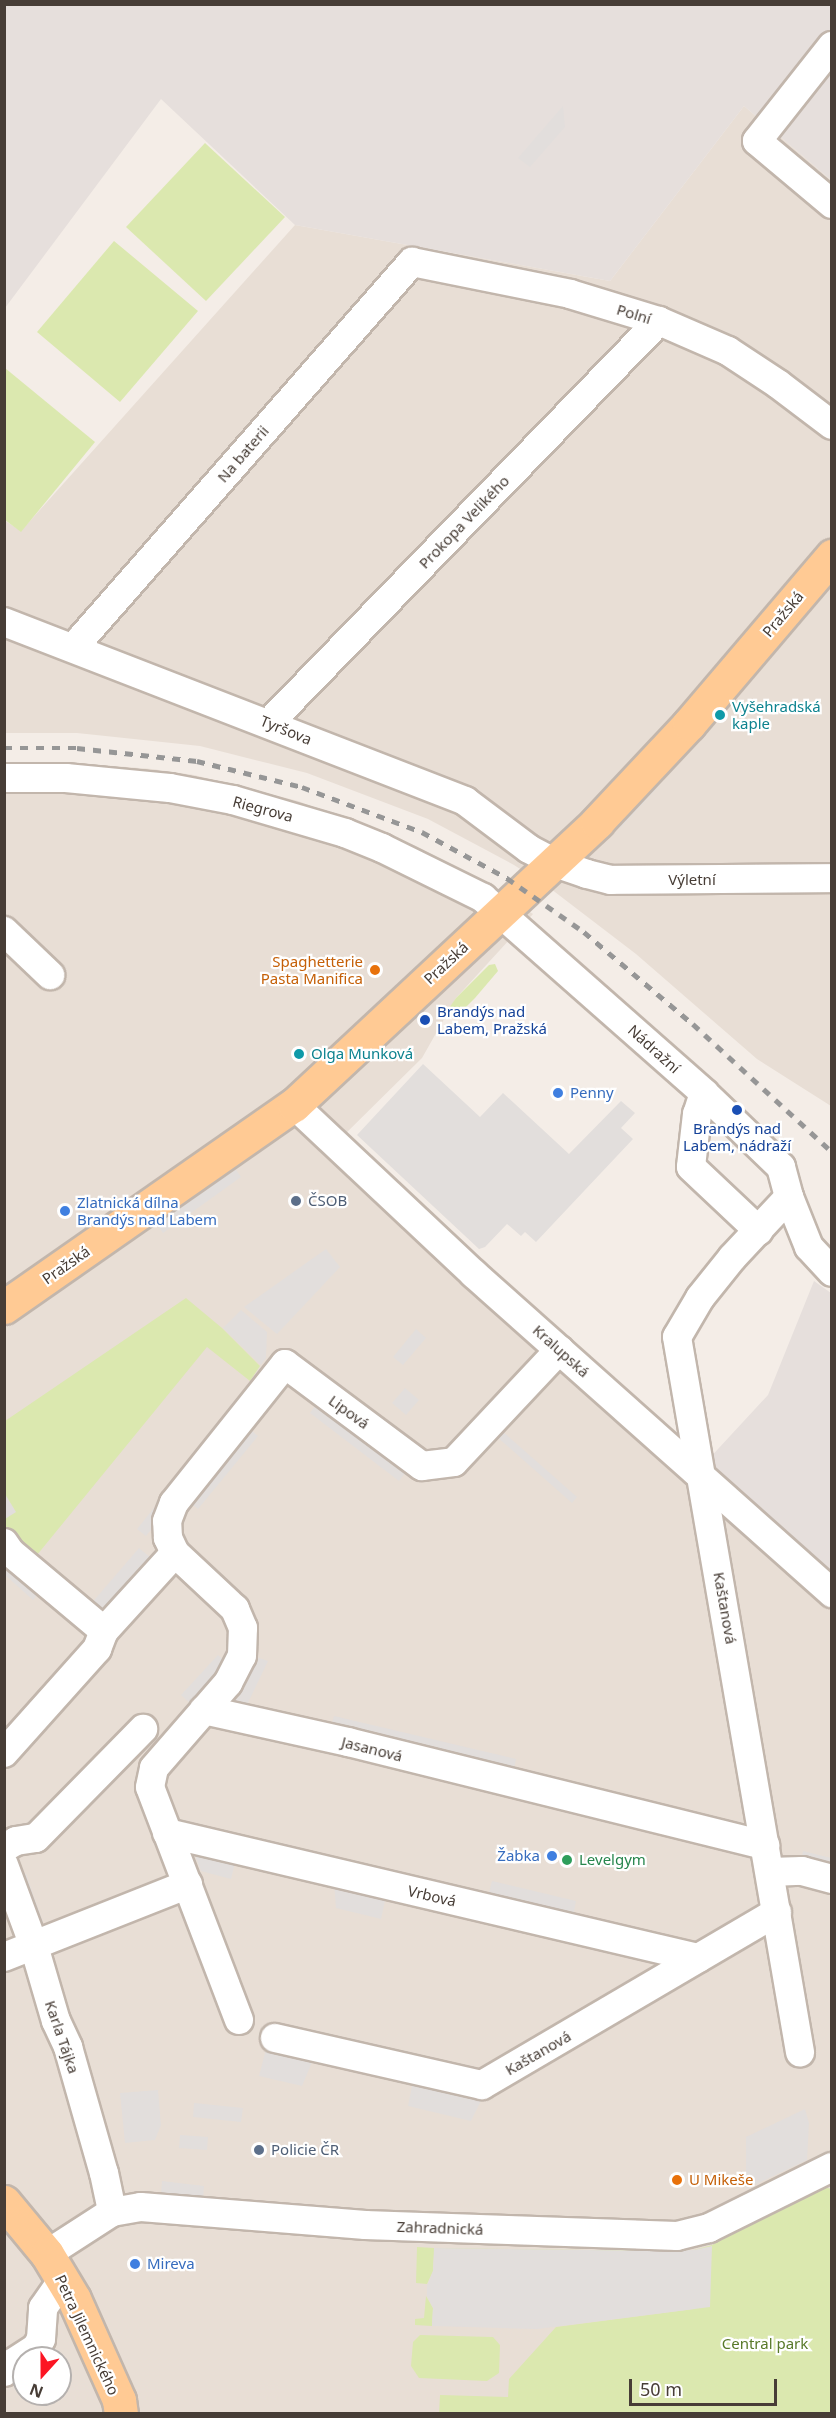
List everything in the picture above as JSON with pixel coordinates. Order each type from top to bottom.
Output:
[{"type":"main road","name":"Pražská","points":[[4,1307],[294,1105],[555,863],[690,724],[831,556]]},
{"type":"main road","name":"Petra Jilemnického","points":[[4,2202],[55,2267],[119,2400],[121,2414]]},
{"type":"street","points":[[831,46],[757,141],[831,204]]},
{"type":"street","name":"Polní","points":[[412,262],[570,294],[659,321],[728,351],[778,384],[831,425]]},
{"type":"street","name":"Na baterii","points":[[76,649],[81,639],[412,262]]},
{"type":"street","name":"Prokopa Velikého","points":[[269,723],[659,321]]},
{"type":"street","name":"Tyršova","points":[[4,622],[465,801],[529,849],[555,863]]},
{"type":"street","name":"Riegrova","points":[[4,778],[66,778],[170,788],[253,806],[345,833],[382,848],[483,898],[501,912]]},
{"type":"street","name":"Výletní","points":[[555,863],[611,880],[831,878]]},
{"type":"street","name":"Nádražní","points":[[501,912],[704,1093],[781,1167],[789,1197],[809,1247],[831,1272]]},
{"type":"street","points":[[4,931],[50,975]]},
{"type":"street","points":[[704,1093],[697,1114],[691,1167],[759,1231]]},
{"type":"street","name":"Kralupská","points":[[294,1105],[330,1142],[831,1593]]},
{"type":"street","points":[[703,1480],[677,1337],[700,1298],[789,1197]]},
{"type":"street","name":"Lipová","points":[[175,1552],[168,1538],[167,1521],[174,1503],[285,1364],[422,1466],[454,1462],[559,1350]]},
{"type":"street","name":"Kaštanová","points":[[703,1480],[800,2052]]},
{"type":"street","points":[[4,1543],[10,1552],[104,1631]]},
{"type":"street","points":[[4,1753],[98,1649],[104,1631],[175,1552],[235,1609],[243,1628],[242,1656],[228,1683],[154,1768],[150,1787],[239,2020]]},
{"type":"street","name":"Jasanová","points":[[204,1710],[348,1742],[768,1858],[831,1879]]},
{"type":"street","points":[[4,1848],[16,1841],[36,1838],[143,1729]]},
{"type":"street","name":"Vrbová","points":[[167,1833],[698,1958]]},
{"type":"street","name":"Karla Tájka","points":[[4,1865],[34,1946],[56,2021],[68,2047],[104,2173],[112,2212]]},
{"type":"street","points":[[4,1957],[188,1884]]},
{"type":"street","name":"Kaštanová","points":[[275,2038],[482,2085],[777,1912]]},
{"type":"street","name":"Zahradnická","points":[[55,2267],[112,2212],[141,2207],[351,2224],[677,2236],[709,2228],[831,2167]]},
{"type":"street","points":[[4,2372],[11,2364],[36,2348],[41,2339],[43,2308],[55,2267]]},
{"type":"shaded area","points":[[5,5],[831,5],[831,180],[744,106],[610,281],[295,225],[161,99],[5,308]]},
{"type":"shaded area","points":[[563,106],[565,127],[530,167],[518,158]]},
{"type":"shaded area","points":[[744,106],[831,180],[831,1106],[757,1059],[636,954],[551,889],[514,865],[428,819],[307,773],[200,746],[77,733],[5,733],[4,520],[21,531],[295,225],[610,281]]},
{"type":"shaded area","points":[[4,763],[76,763],[152,769],[194,775],[298,801],[416,846],[477,878],[533,914],[456,998],[422,1058],[339,1140],[831,1574],[831,2413],[5,2413]]},
{"type":"shaded area","points":[[655,780],[660,785],[620,828],[615,824]]},
{"type":"shaded area","points":[[423,1064],[480,1117],[503,1093],[569,1154],[621,1101],[635,1113],[621,1128],[633,1139],[536,1242],[525,1232],[521,1236],[507,1224],[485,1247],[479,1249],[357,1135]]},
{"type":"shaded area","points":[[230,1161],[241,1177],[163,1233],[152,1218]]},
{"type":"shaded area","points":[[144,1222],[143,1232],[61,1291],[52,1288]]},
{"type":"shaded area","points":[[326,1249],[340,1267],[277,1334],[244,1307]]},
{"type":"shaded area","points":[[814,1281],[831,1293],[831,1574],[706,1462],[768,1395]]},
{"type":"shaded area","points":[[241,1310],[267,1332],[266,1358],[261,1365],[223,1328]]},
{"type":"shaded area","points":[[416,1329],[426,1338],[403,1365],[393,1357]]},
{"type":"shaded area","points":[[257,1380],[165,1512],[146,1536],[137,1529]]},
{"type":"shaded area","points":[[405,1388],[419,1400],[406,1415],[392,1403]]},
{"type":"shaded area","points":[[320,1399],[409,1468],[399,1481],[310,1413]]},
{"type":"shaded area","points":[[246,1426],[258,1436],[198,1509],[186,1499]]},
{"type":"shaded area","points":[[501,1430],[577,1497],[572,1503],[496,1436]]},
{"type":"shaded area","points":[[5,1494],[16,1512],[4,1519]]},
{"type":"shaded area","points":[[139,1548],[152,1559],[103,1616],[90,1605]]},
{"type":"shaded area","points":[[4,1559],[42,1590],[33,1600],[5,1575]]},
{"type":"shaded area","points":[[218,1655],[229,1665],[192,1705],[181,1695]]},
{"type":"shaded area","points":[[253,1656],[268,1661],[244,1711],[230,1707]]},
{"type":"shaded area","points":[[334,1716],[516,1759],[513,1774],[330,1730]]},
{"type":"shaded area","points":[[803,1851],[831,1858],[831,1871],[800,1864]]},
{"type":"shaded area","points":[[194,1853],[235,1863],[231,1879],[201,1871]]},
{"type":"shaded area","points":[[14,1874],[26,1874],[45,1928],[32,1927]]},
{"type":"shaded area","points":[[492,1881],[576,1901],[573,1917],[488,1896]]},
{"type":"shaded area","points":[[334,1883],[386,1896],[381,1919],[336,1908]]},
{"type":"shaded area","points":[[271,2030],[321,2041],[302,2086],[259,2076]]},
{"type":"shaded area","points":[[414,2076],[483,2097],[471,2121],[408,2106]]},
{"type":"shaded area","points":[[158,2090],[161,2125],[155,2140],[125,2143],[120,2093]]},
{"type":"shaded area","points":[[194,2103],[243,2108],[241,2122],[193,2117]]},
{"type":"shaded area","points":[[805,2109],[809,2123],[807,2160],[746,2189],[746,2137]]},
{"type":"shaded area","points":[[180,2135],[208,2137],[207,2150],[179,2148]]},
{"type":"shaded area","points":[[162,2181],[204,2186],[203,2199],[161,2194]]},
{"type":"shaded area","points":[[712,2246],[710,2307],[537,2329],[432,2326],[433,2308],[427,2296],[427,2286],[433,2271],[434,2248],[666,2251],[694,2250]]},
{"type":"green space","points":[[205,143],[285,217],[206,301],[126,227]]},
{"type":"green space","points":[[114,241],[198,311],[120,402],[37,332]]},
{"type":"green space","points":[[5,368],[95,442],[21,532],[5,520]]},
{"type":"green space","points":[[495,964],[498,971],[475,998],[456,1017],[449,1016],[447,1011],[456,998],[489,965]]},
{"type":"green space","points":[[186,1298],[222,1328],[260,1366],[250,1381],[207,1347],[37,1555],[22,1547],[5,1525],[5,1421]]},
{"type":"green space","name":"Central park","points":[[819,2185],[831,2189],[831,2413],[439,2414],[440,2395],[508,2397],[509,2379],[556,2327],[694,2309],[694,2250],[712,2245],[756,2222],[754,2217]]},
{"type":"green space","points":[[417,2247],[666,2251],[434,2254],[433,2271],[427,2284],[416,2283]]},
{"type":"green space","points":[[426,2296],[433,2308],[432,2326],[415,2325],[415,2319],[424,2318]]},
{"type":"green space","points":[[420,2335],[493,2337],[500,2345],[499,2373],[487,2381],[419,2378],[411,2366],[413,2342]]},
{"type":"railway","points":[[4,748],[77,748],[197,761],[302,787],[422,832],[507,878],[584,932],[693,1024],[832,1152]]},
{"type":"place","name":"Vyšehradská kaple","points":[[720,715]]},
{"type":"place","name":"Spaghetterie Pasta Manifica","points":[[375,970]]},
{"type":"place","name":"Brandýs nad Labem, Pražská","points":[[425,1020]]},
{"type":"place","name":"Olga Munková","points":[[299,1054]]},
{"type":"place","name":"Penny","points":[[558,1093]]},
{"type":"place","name":"Brandýs nad Labem, nádraží","points":[[737,1110]]},
{"type":"place","name":"ČSOB","points":[[296,1201]]},
{"type":"place","name":"Zlatnická dílna Brandýs nad Labem","points":[[65,1211]]},
{"type":"place","name":"Žabka","points":[[552,1856]]},
{"type":"place","name":"Levelgym","points":[[567,1860]]},
{"type":"place","name":"Policie ČR","points":[[259,2150]]},
{"type":"place","name":"U Mikeše","points":[[677,2180]]},
{"type":"place","name":"Mireva","points":[[135,2264]]}]
